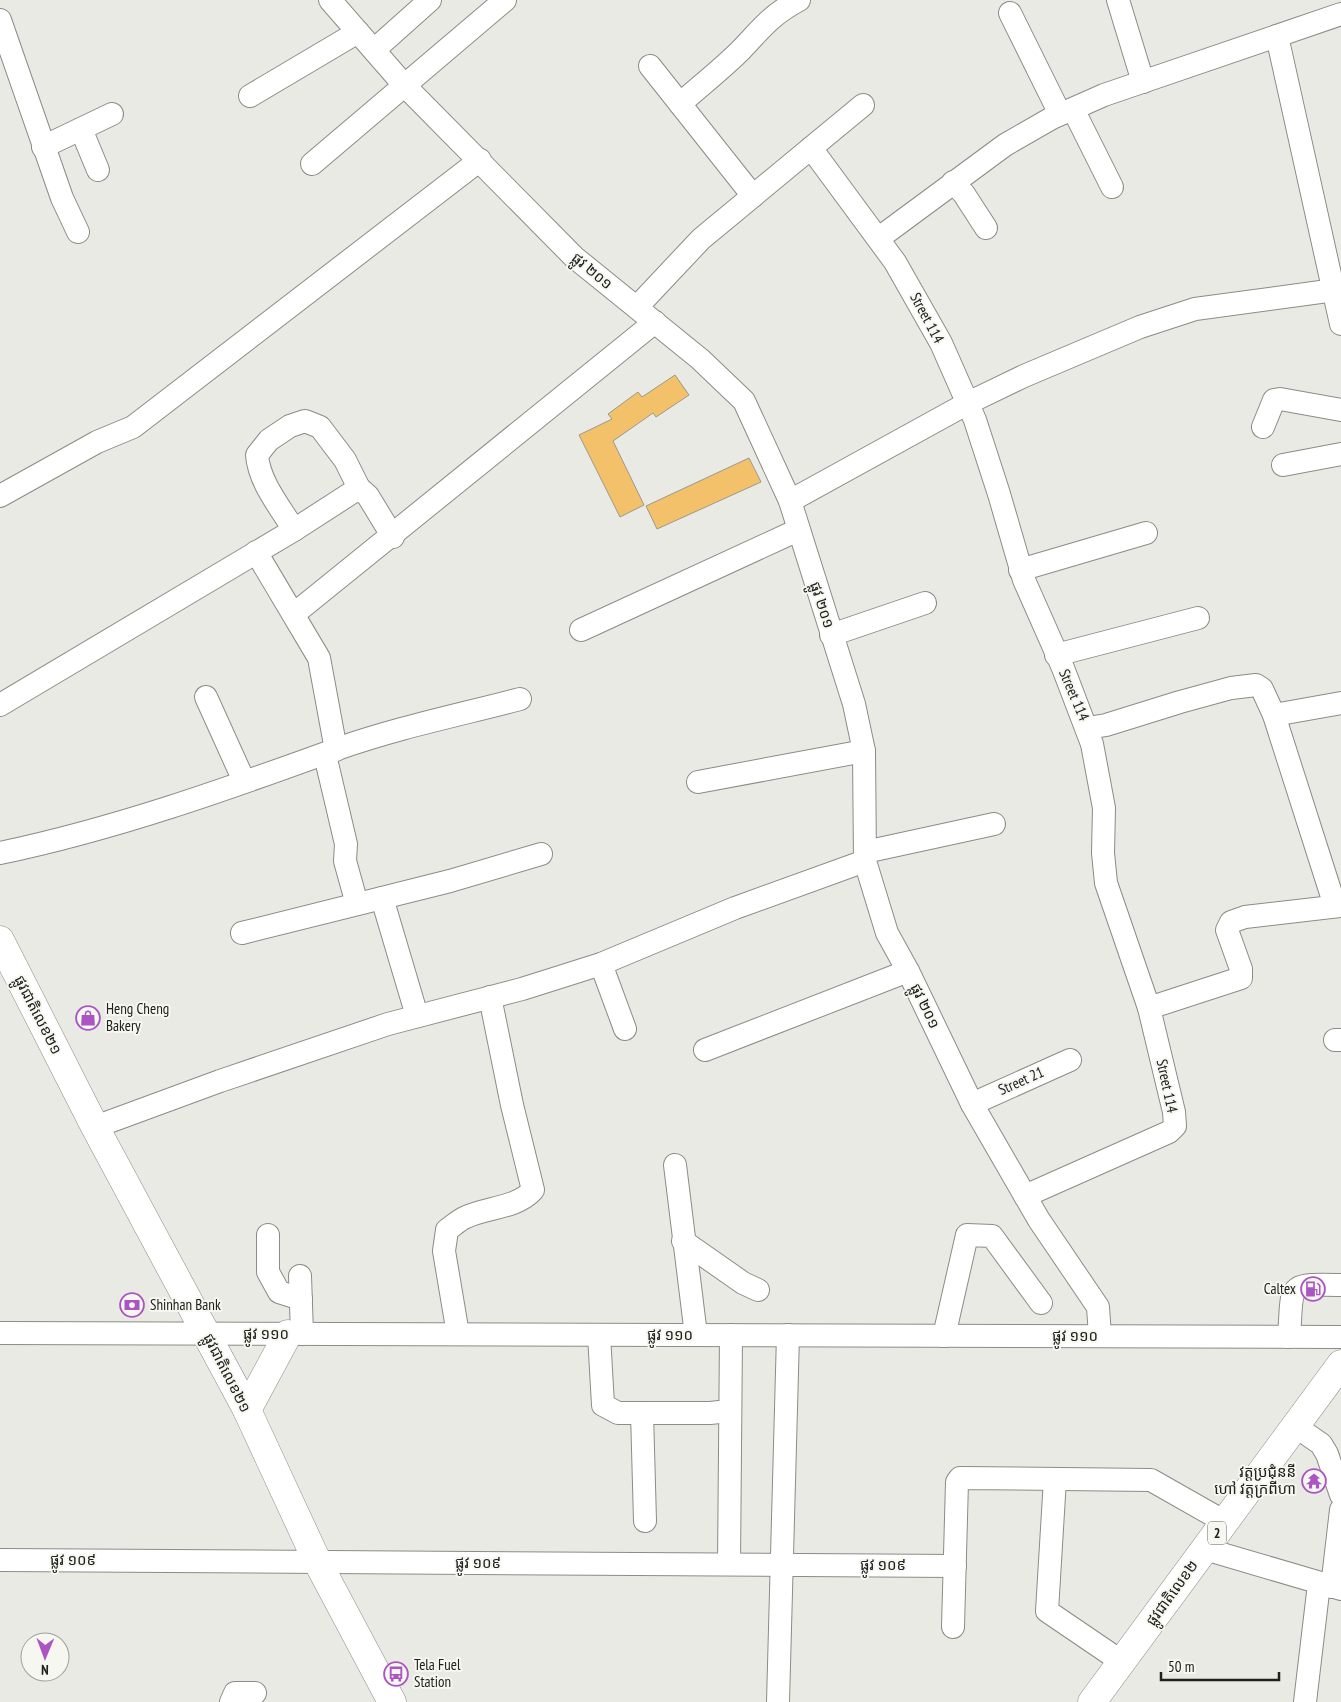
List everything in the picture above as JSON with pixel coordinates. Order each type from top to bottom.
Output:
[{"type":"main road","name":"ផ្លូវជាតិលេខ២១","points":[[0,940],[95,1127],[247,1410],[317,1561],[392,1702]]},
{"type":"main road","points":[[247,1410],[295,1334]]},
{"type":"main road","name":"ផ្លូវជាតិលេខ២","points":[[1092,1702],[1341,1364]]},
{"type":"street","name":"ផ្លូវ ២០១","points":[[330,0],[405,86],[574,257],[700,359],[744,400],[790,501],[854,704],[864,751],[865,856],[887,933],[908,971],[972,1104],[1039,1220],[1098,1307],[1100,1336]]},
{"type":"street","points":[[374,50],[430,0]]},
{"type":"street","points":[[312,164],[505,0]]},
{"type":"street","points":[[680,104],[741,50],[778,11],[799,0]]},
{"type":"street","points":[[1118,0],[1143,82]]},
{"type":"street","points":[[1010,13],[1112,187]]},
{"type":"street","points":[[879,238],[1004,145],[1067,112],[1104,95],[1341,14]]},
{"type":"street","points":[[0,20],[43,147],[62,198],[78,232]]},
{"type":"street","points":[[250,96],[358,32]]},
{"type":"street","points":[[1277,36],[1335,290],[1341,324]]},
{"type":"street","points":[[650,66],[753,196]]},
{"type":"street","points":[[637,307],[701,239],[863,104]]},
{"type":"street","points":[[43,147],[112,114]]},
{"type":"street","points":[[80,129],[98,170]]},
{"type":"street","name":"Street 114","points":[[812,148],[879,238],[921,306],[968,403],[999,494],[1020,570],[1088,728],[1104,808],[1103,853],[1106,884],[1149,1008],[1174,1112],[1174,1126],[1168,1132],[1025,1196]]},
{"type":"street","points":[[0,496],[97,442],[133,427],[480,160]]},
{"type":"street","points":[[953,182],[964,194],[986,228]]},
{"type":"street","points":[[790,501],[968,403],[1024,376],[1140,327],[1195,309],[1335,290]]},
{"type":"street","points":[[294,614],[655,322]]},
{"type":"street","points":[[1263,427],[1274,400],[1290,399],[1341,410]]},
{"type":"street","points":[[294,530],[258,467],[257,455],[269,440],[290,426],[305,421],[320,427],[345,460],[358,488],[368,496],[392,536]]},
{"type":"street","points":[[1283,465],[1341,454]]},
{"type":"street","points":[[0,705],[294,530],[358,488]]},
{"type":"street","points":[[581,630],[798,530]]},
{"type":"street","points":[[1020,570],[1146,533]]},
{"type":"street","points":[[256,552],[319,658],[330,752],[346,844],[345,860],[357,904]]},
{"type":"street","points":[[831,635],[925,603]]},
{"type":"street","points":[[1056,655],[1198,618]]},
{"type":"street","points":[[1088,728],[1106,725],[1231,688],[1256,685],[1262,689],[1274,715],[1338,906],[1245,916],[1231,922],[1227,930],[1241,970],[1241,978],[1149,1008]]},
{"type":"street","points":[[206,697],[244,781]]},
{"type":"street","points":[[0,853],[63,838],[152,812],[330,752],[520,699]]},
{"type":"street","points":[[1274,715],[1341,703]]},
{"type":"street","points":[[698,782],[864,751]]},
{"type":"street","points":[[95,1127],[220,1081],[418,1016],[601,964],[865,856],[994,824]]},
{"type":"street","points":[[242,933],[382,898],[541,854]]},
{"type":"street","points":[[382,898],[418,1016]]},
{"type":"street","points":[[601,964],[625,1029]]},
{"type":"street","points":[[705,1050],[908,971]]},
{"type":"street","points":[[458,1334],[444,1251],[447,1230],[464,1218],[529,1196],[533,1190],[512,1105],[490,997]]},
{"type":"street","name":"Street 21","points":[[972,1104],[1070,1060]]},
{"type":"street","points":[[675,1165],[696,1335]]},
{"type":"street","points":[[944,1336],[967,1235],[992,1236],[1041,1303]]},
{"type":"street","points":[[268,1236],[268,1272],[279,1292],[300,1300]]},
{"type":"street","points":[[683,1241],[743,1283],[758,1290]]},
{"type":"street","points":[[295,1334],[300,1300],[300,1276]]},
{"type":"street","points":[[1289,1337],[1292,1294],[1296,1288],[1302,1284],[1341,1285]]},
{"type":"street","name":"ផ្លូវ ១១០","points":[[0,1333],[1341,1337]]},
{"type":"street","points":[[598,1335],[603,1405],[618,1413],[710,1413],[729,1411]]},
{"type":"street","points":[[729,1564],[730,1335]]},
{"type":"street","points":[[778,1702],[788,1335]]},
{"type":"street","points":[[642,1413],[645,1521]]},
{"type":"street","points":[[1295,1426],[1321,1444],[1327,1454],[1341,1495]]},
{"type":"street","points":[[953,1627],[957,1482],[960,1478],[1151,1480],[1225,1522]]},
{"type":"street","points":[[1054,1479],[1047,1610],[1122,1662]]},
{"type":"street","points":[[1304,1702],[1330,1587],[1341,1510]]},
{"type":"street","points":[[1205,1549],[1330,1587]]},
{"type":"street","name":"ផ្លូវ ១០៩","points":[[0,1560],[955,1566]]},
{"type":"street","points":[[231,1702],[235,1693],[255,1693]]},
{"type":"building","points":[[675,375],[689,395],[656,417],[653,413],[613,441],[644,505],[620,517],[579,435],[612,419],[608,414],[638,392],[642,397]]},
{"type":"building","points":[[749,458],[761,482],[657,529],[646,506]]},
{"type":"place","name":"Heng Cheng Bakery","points":[[88,1018]]},
{"type":"place","name":"Caltex","points":[[1313,1289]]},
{"type":"place","name":"Shinhan Bank","points":[[132,1305]]},
{"type":"place","name":"វត្តប្រជុំននី ហៅ វត្តក្រពីហា","points":[[1314,1481]]},
{"type":"place","name":"Tela Fuel Station","points":[[396,1674]]}]
